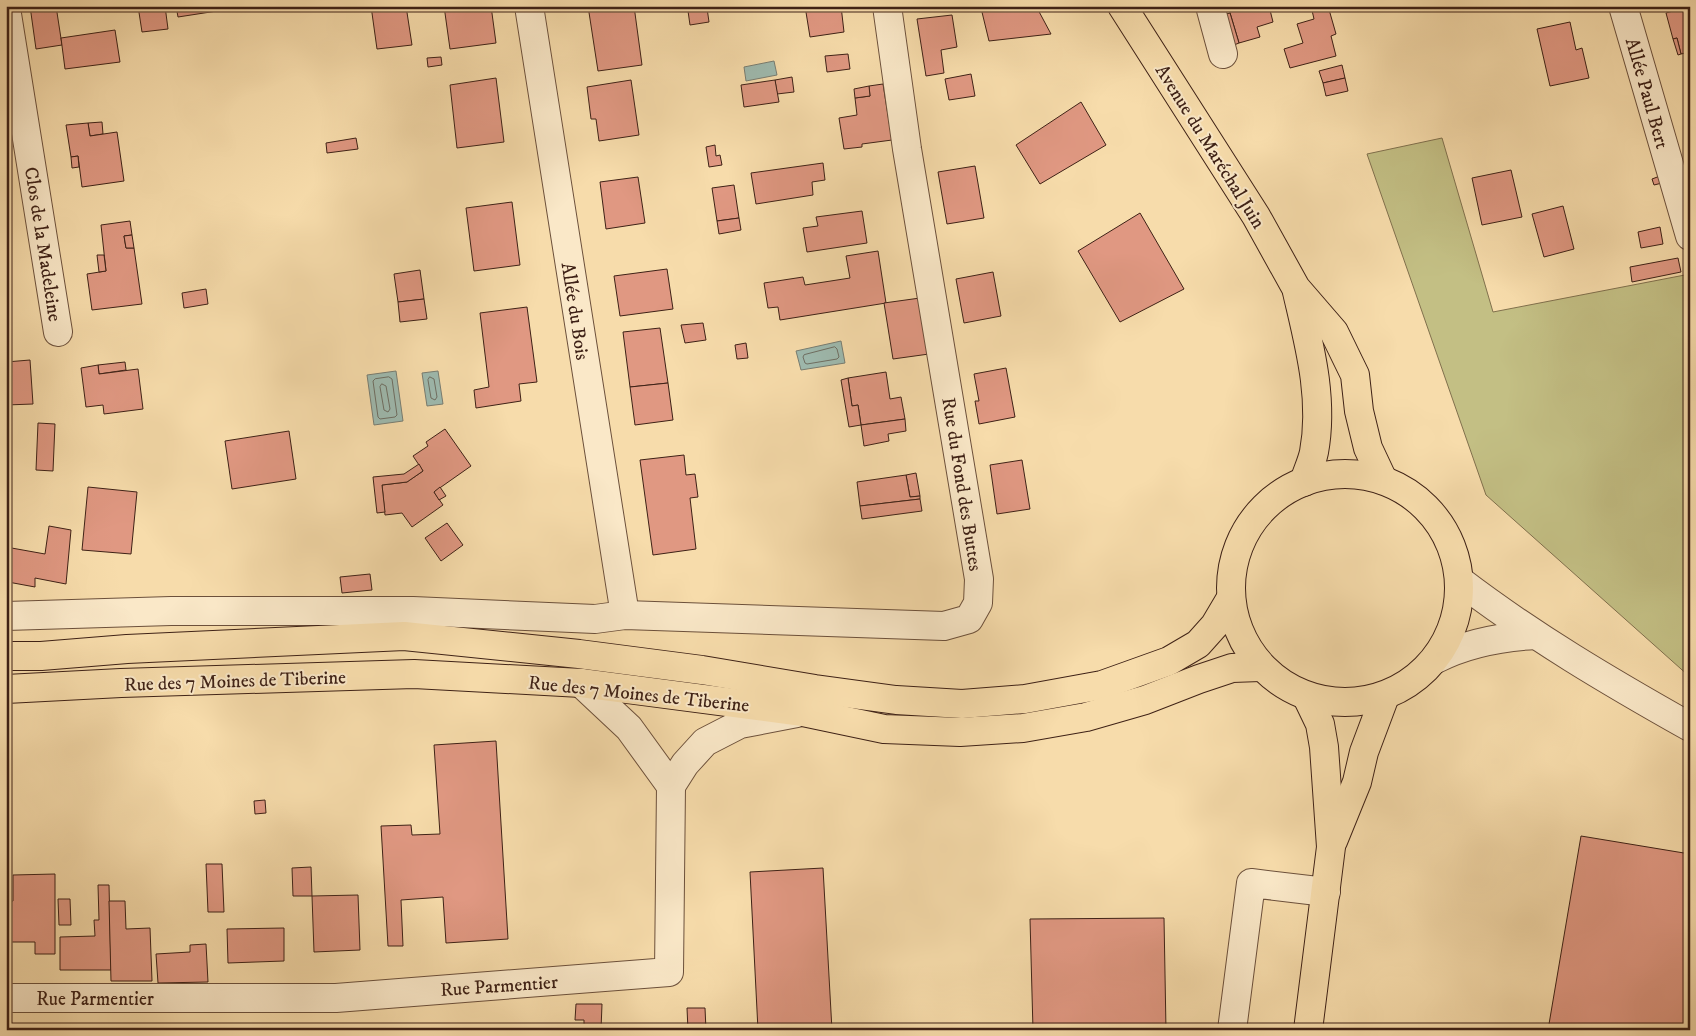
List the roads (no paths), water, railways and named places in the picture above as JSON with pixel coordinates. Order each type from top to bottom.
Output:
[{"type":"main road","name":"Avenue du Maréchal Juin","points":[[1122,6],[1256,216],[1296,288],[1334,332],[1355,375],[1359,410],[1368,448],[1383,480]]},
{"type":"main road","name":"Avenue du Maréchal Juin","points":[[1296,288],[1314,365],[1317,409],[1314,453],[1304,482]]},
{"type":"main road","points":[[1357,474],[1383,480],[1413,496],[1436,519],[1452,548],[1460,580],[1458,608],[1450,635],[1436,659],[1413,681],[1385,696],[1346,703],[1307,697],[1282,684],[1260,667],[1239,635],[1231,598],[1233,561],[1248,528],[1272,500],[1304,482],[1330,475],[1357,474]]},
{"type":"main road","name":"Rue des 7 Moines de Tiberine","points":[[6,656],[41,656],[128,649],[404,636],[674,666],[896,700],[962,704],[1025,699],[1102,685],[1169,661],[1198,644],[1215,625],[1231,598]]},
{"type":"main road","name":"Rue des 7 Moines de Tiberine","points":[[6,689],[121,683],[414,674],[581,683],[803,712],[884,729],[960,732],[1024,728],[1086,717],[1145,700],[1232,668],[1260,667]]},
{"type":"main road","points":[[1331,847],[1357,782],[1364,752],[1385,696]]},
{"type":"main road","points":[[1307,697],[1320,724],[1324,747],[1331,847],[1308,1030]]},
{"type":"street","name":"Allée du Bois","points":[[529,6],[625,615]]},
{"type":"street","name":"Rue du Fond des Buttes","points":[[6,616],[171,611],[413,611],[595,619],[625,615],[944,626],[969,619],[978,603],[979,579],[907,148],[887,6]]},
{"type":"street","points":[[1210,6],[1223,54]]},
{"type":"street","name":"Allée Paul Bert","points":[[1623,6],[1690,236]]},
{"type":"street","name":"Clos de la Madeleine","points":[[6,8],[58,332]]},
{"type":"street","points":[[1460,580],[1534,635],[1606,680],[1690,727]]},
{"type":"street","points":[[1436,659],[1452,650],[1503,637],[1534,635]]},
{"type":"street","points":[[581,683],[629,728],[671,786],[685,764],[705,742],[740,724],[803,712]]},
{"type":"street","name":"Rue Parmentier","points":[[6,998],[336,998],[669,972],[671,786]]},
{"type":"street","points":[[1232,1030],[1251,883],[1326,892]]},
{"type":"water","points":[[774,61],[777,75],[746,81],[744,67]]},
{"type":"water","points":[[841,341],[845,363],[801,370],[796,351]]},
{"type":"water","points":[[396,371],[403,421],[374,425],[367,375]]},
{"type":"water","points":[[438,371],[443,404],[427,406],[422,373]]}]
